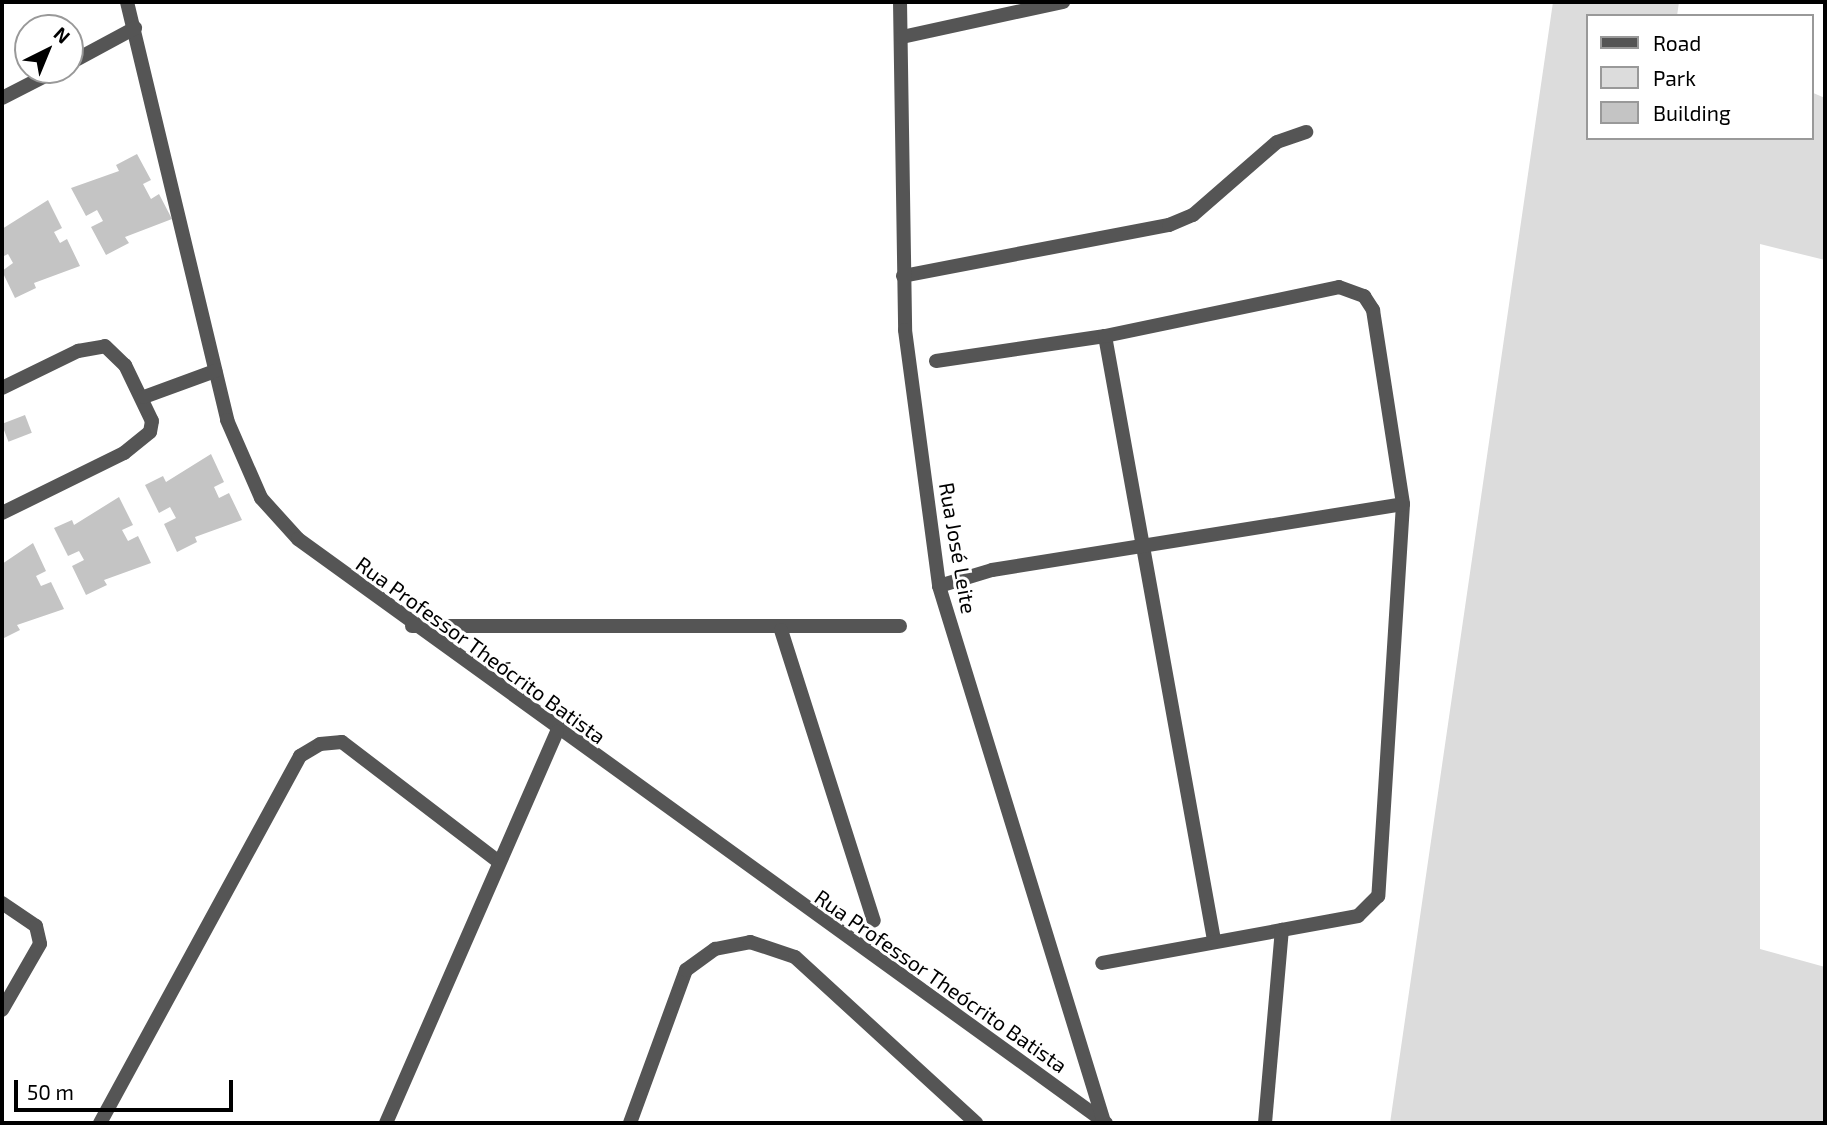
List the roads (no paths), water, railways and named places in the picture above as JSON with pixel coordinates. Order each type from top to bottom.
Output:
[{"type":"street","name":"Rua Professor Theócrito Batista","points":[[127,2],[227,420],[261,498],[298,539],[412,626],[556,732],[1105,1123]]},
{"type":"street","name":"Rua José Leite","points":[[900,2],[903,276],[939,586],[1105,1123]]},
{"type":"street","points":[[983,2],[984,18]]},
{"type":"street","points":[[902,37],[1063,2]]},
{"type":"street","points":[[84,56],[135,29]]},
{"type":"street","points":[[2,98],[30,84]]},
{"type":"street","points":[[903,276],[1169,225],[1193,215],[1277,142],[1306,132]]},
{"type":"street","points":[[936,361],[1105,336],[1339,287],[1364,296],[1373,310],[1403,504],[1378,896],[1358,916],[1214,940],[1102,963]]},
{"type":"street","points":[[1105,336],[1214,940]]},
{"type":"street","points":[[2,388],[78,351],[105,346],[144,397],[152,421],[139,443],[2,513]]},
{"type":"street","points":[[144,397],[215,371]]},
{"type":"street","points":[[939,586],[992,570],[1143,543],[1403,504]]},
{"type":"street","points":[[412,626],[781,630],[900,626]]},
{"type":"street","points":[[781,630],[874,921]]},
{"type":"street","points":[[386,1123],[556,732]]},
{"type":"street","points":[[100,1123],[300,756],[320,744],[342,742],[499,862]]},
{"type":"street","points":[[2,903],[36,926],[40,944],[2,1010]]},
{"type":"street","points":[[1265,1123],[1282,930]]},
{"type":"street","points":[[630,1123],[687,970],[715,949],[750,942],[795,957],[976,1123]]}]
